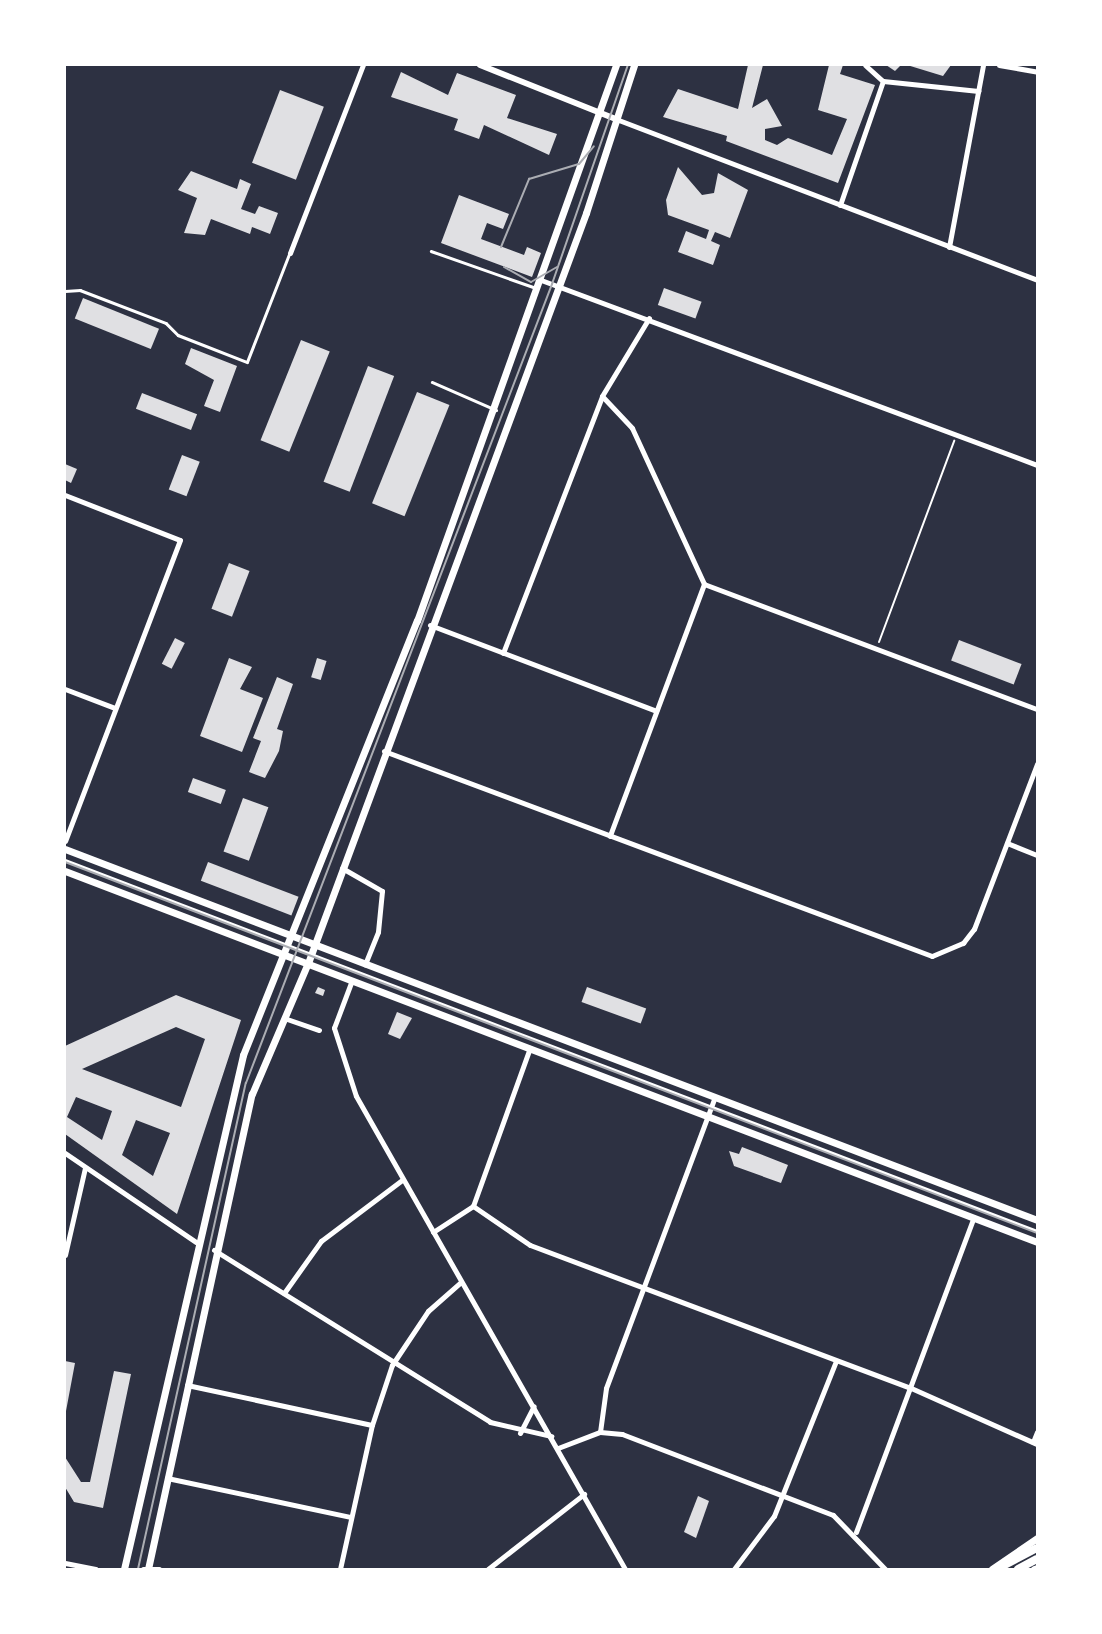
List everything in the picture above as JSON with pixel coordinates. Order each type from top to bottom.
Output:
[{"type":"highway","points":[[994,1569],[1037,1548]]},
{"type":"highway","points":[[1018,1569],[1037,1559]]},
{"type":"main road","points":[[124,1569],[229,1099],[496,410],[616,65]]},
{"type":"main road","points":[[146,1569],[214,1250],[252,1094],[309,959],[430,625],[558,286],[634,65]]},
{"type":"main road","points":[[65,849],[314,944],[713,1103],[1037,1220]]},
{"type":"main road","points":[[65,871],[283,955],[309,959],[352,980],[1037,1242]]},
{"type":"main road","points":[[994,1569],[1037,1538]]},
{"type":"street","points":[[290,253],[363,65]]},
{"type":"street","points":[[480,65],[1037,280]]},
{"type":"street","points":[[865,65],[883,81],[978,91]]},
{"type":"street","points":[[949,247],[983,65]]},
{"type":"street","points":[[999,65],[1037,72]]},
{"type":"street","points":[[840,205],[883,81]]},
{"type":"street","points":[[541,280],[649,318],[1037,465]]},
{"type":"street","points":[[503,653],[602,396],[649,318]]},
{"type":"street","points":[[602,396],[632,428],[704,584],[1037,709]]},
{"type":"street","points":[[65,495],[180,540],[65,841]]},
{"type":"street","points":[[610,836],[704,584]]},
{"type":"street","points":[[430,625],[656,711]]},
{"type":"street","points":[[65,689],[116,708]]},
{"type":"street","points":[[384,751],[914,952],[941,953],[974,929],[1037,764]]},
{"type":"street","points":[[1007,843],[1037,855]]},
{"type":"street","points":[[341,868],[382,891],[378,932],[365,964]]},
{"type":"street","points":[[352,980],[334,1028],[356,1096],[625,1569]]},
{"type":"street","points":[[284,1018],[320,1030],[334,1028]]},
{"type":"street","points":[[433,1232],[473,1206],[530,1048]]},
{"type":"street","points":[[600,1432],[606,1388],[713,1103]]},
{"type":"street","points":[[65,1153],[196,1242]]},
{"type":"street","points":[[65,1255],[85,1168]]},
{"type":"street","points":[[284,1293],[321,1241],[402,1180]]},
{"type":"street","points":[[473,1206],[524,1242],[911,1388],[1035,1443],[1037,1432]]},
{"type":"street","points":[[856,1532],[974,1216]]},
{"type":"street","points":[[214,1250],[392,1365],[520,1433],[551,1436]]},
{"type":"street","points":[[340,1569],[372,1425],[392,1365],[428,1311],[461,1282]]},
{"type":"street","points":[[734,1569],[766,1531],[836,1361]]},
{"type":"street","points":[[186,1385],[372,1425]]},
{"type":"street","points":[[520,1433],[534,1406]]},
{"type":"street","points":[[558,1448],[600,1432],[622,1434],[783,1495],[856,1532],[885,1569]]},
{"type":"street","points":[[167,1478],[350,1517]]},
{"type":"street","points":[[488,1569],[584,1494]]},
{"type":"street","points":[[65,1563],[95,1569]]},
{"type":"street","points":[[146,1569],[159,1569]]},
{"type":"lane","points":[[431,251],[538,289]]},
{"type":"lane","points":[[65,291],[80,290],[166,323],[178,335],[247,362],[290,253]]},
{"type":"lane","points":[[432,382],[496,410]]},
{"type":"lane","points":[[65,860],[288,946],[309,959],[713,1103],[1037,1231]]},
{"type":"path","points":[[877,647],[957,433]]},
{"type":"building","points":[[748,65],[763,65],[752,108],[767,99],[782,126],[765,129],[765,140],[777,145],[788,138],[832,155],[847,119],[818,110],[829,65],[843,65],[840,74],[875,85],[838,183],[726,141],[727,136],[663,117],[678,89],[738,109]]},
{"type":"building","points":[[886,65],[901,65],[895,71]]},
{"type":"building","points":[[907,65],[951,65],[943,76]]},
{"type":"building","points":[[401,72],[448,95],[457,73],[516,95],[507,118],[557,134],[549,155],[484,125],[479,139],[454,130],[458,119],[391,97]]},
{"type":"building","points":[[280,90],[324,107],[296,180],[252,163]]},
{"type":"building","points":[[678,167],[702,195],[714,193],[718,173],[748,190],[730,238],[715,232],[711,241],[720,245],[713,265],[678,252],[686,231],[706,239],[709,230],[668,215],[666,200]]},
{"type":"building","points":[[191,171],[237,189],[240,179],[251,184],[241,209],[255,214],[259,206],[278,213],[270,234],[252,227],[250,234],[211,219],[205,235],[184,233],[197,198],[178,190]]},
{"type":"building","points":[[459,195],[509,214],[503,229],[487,223],[481,239],[524,255],[527,247],[541,253],[532,277],[441,243]]},
{"type":"building","points":[[664,288],[702,302],[695,319],[658,305]]},
{"type":"building","points":[[83,298],[159,329],[151,349],[75,318]]},
{"type":"building","points":[[301,340],[330,352],[289,452],[261,440]]},
{"type":"building","points":[[191,348],[237,366],[220,412],[204,406],[214,380],[185,364]]},
{"type":"building","points":[[368,366],[394,376],[350,492],[324,482]]},
{"type":"building","points":[[417,392],[449,405],[404,516],[372,503]]},
{"type":"building","points":[[142,393],[197,414],[191,430],[136,409]]},
{"type":"building","points":[[182,455],[200,462],[186,496],[169,490]]},
{"type":"building","points":[[65,464],[77,469],[71,483],[65,480]]},
{"type":"building","points":[[229,563],[250,571],[232,617],[211,609]]},
{"type":"building","points":[[175,638],[185,643],[172,669],[162,664]]},
{"type":"building","points":[[959,640],[1022,664],[1014,685],[951,661]]},
{"type":"building","points":[[229,658],[252,667],[240,689],[263,698],[242,752],[200,736]]},
{"type":"building","points":[[317,658],[327,661],[321,680],[311,677]]},
{"type":"building","points":[[277,677],[293,684],[277,729],[283,731],[279,751],[265,778],[249,772],[261,741],[253,738]]},
{"type":"building","points":[[193,778],[226,790],[221,804],[188,792]]},
{"type":"building","points":[[243,798],[268,807],[249,861],[224,852]]},
{"type":"building","points":[[208,862],[299,897],[291,915],[201,881]]},
{"type":"building","points":[[318,987],[325,990],[323,996],[315,993]]},
{"type":"building","points":[[587,987],[646,1009],[641,1024],[582,1002]]},
{"type":"building","points":[[176,995],[241,1020],[177,1214],[65,1134],[65,1046]],"holes":[[[176,1027],[205,1039],[181,1107],[82,1069]],[[76,1097],[112,1111],[102,1140],[67,1117]],[[136,1120],[170,1133],[153,1176],[122,1155]]]},
{"type":"building","points":[[397,1012],[412,1018],[400,1039],[388,1034]]},
{"type":"building","points":[[742,1147],[788,1165],[781,1183],[734,1166],[729,1151],[739,1154]]},
{"type":"building","points":[[65,1361],[75,1363],[66,1411],[65,1411]]},
{"type":"building","points":[[114,1371],[131,1374],[103,1508],[74,1502],[65,1487],[65,1457],[81,1482],[90,1482]]},
{"type":"building","points":[[698,1496],[709,1501],[696,1538],[684,1532]]},
{"type":"tram line","points":[[138,1569],[246,1083],[552,284],[628,65]]},
{"type":"tram line","points":[[501,247],[529,179],[579,164],[594,146]]},
{"type":"tram line","points":[[504,267],[531,282],[557,267]]},
{"type":"tram line","points":[[65,862],[1037,1233]]}]
